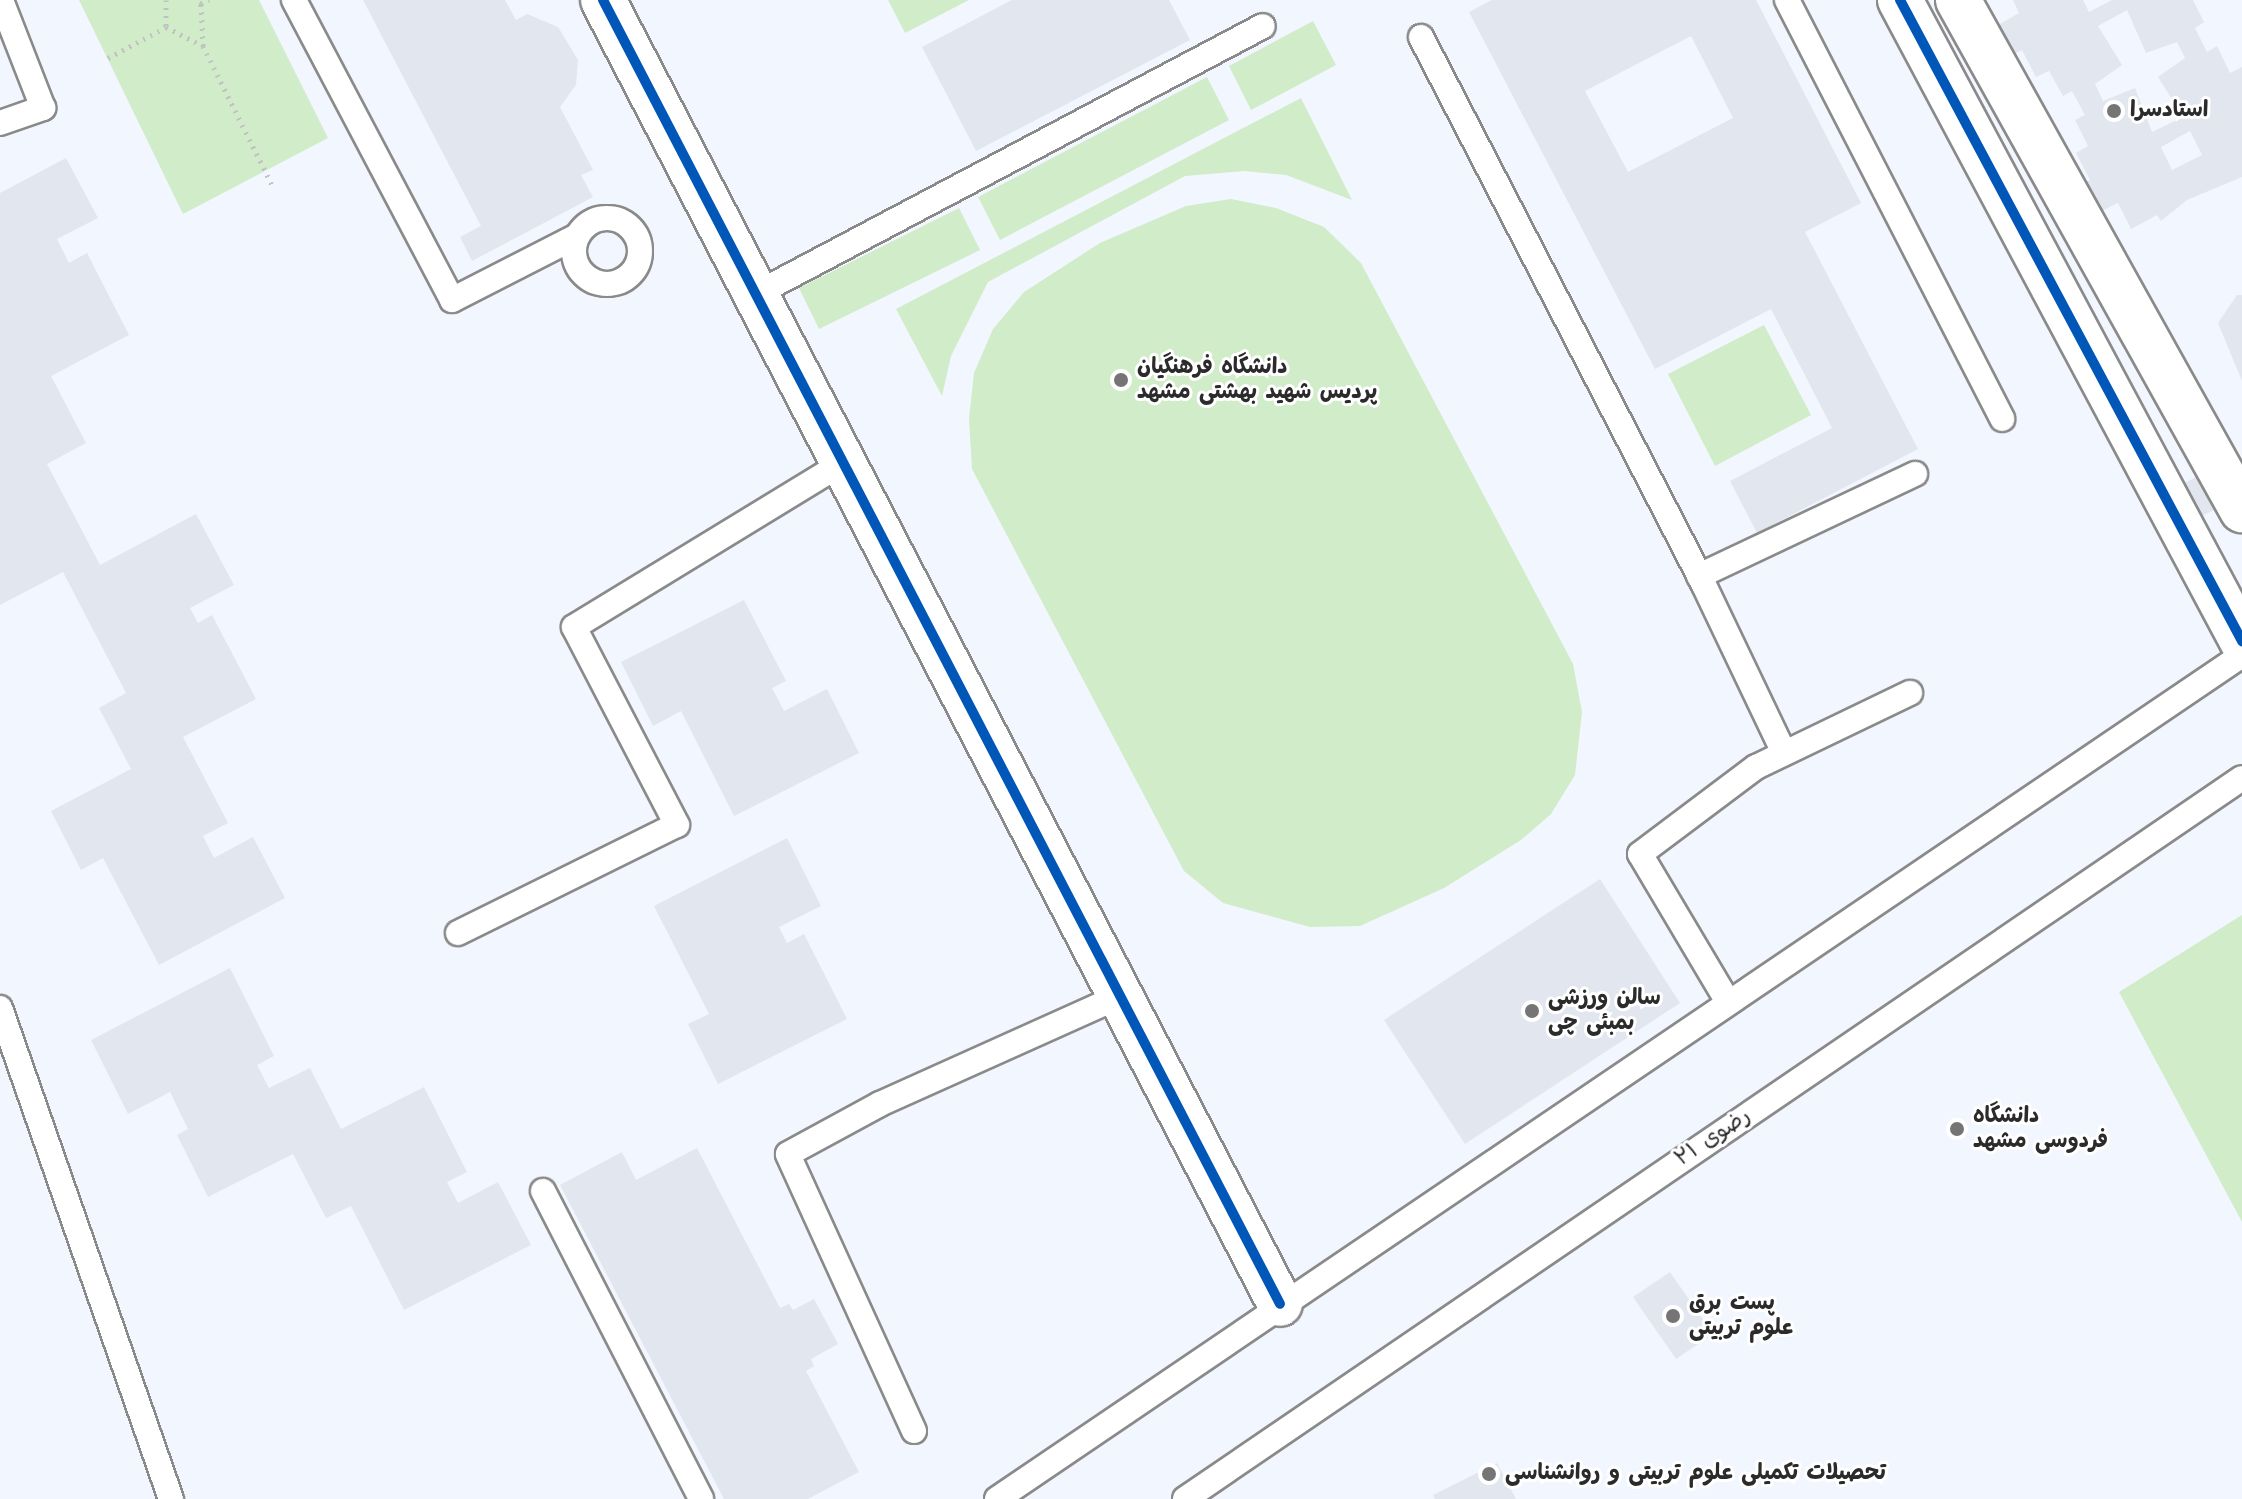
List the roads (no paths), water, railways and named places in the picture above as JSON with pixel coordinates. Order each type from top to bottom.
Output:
[{"type":"street","points":[[603,0],[1280,1304]]},
{"type":"street","points":[[1900,0],[2242,641]]},
{"type":"street","points":[[1958,0],[2242,510]]},
{"type":"lane","points":[[0,123],[43,108],[1,0]]},
{"type":"lane","points":[[294,0],[452,300],[577,236]]},
{"type":"lane","points":[[1787,0],[2002,419]]},
{"type":"lane","points":[[756,294],[1263,26]]},
{"type":"lane","points":[[1421,37],[1699,576],[1784,753]]},
{"type":"lane","points":[[458,933],[677,825],[574,627],[843,463]]},
{"type":"lane","points":[[1699,576],[1915,474]]},
{"type":"lane","points":[[997,1499],[1280,1304],[2242,655]]},
{"type":"lane","points":[[1728,1002],[1640,854],[1756,767],[1910,693]]},
{"type":"lane","name":"رضوی ۲۱","points":[[1185,1499],[2242,778]]},
{"type":"lane","points":[[914,1431],[788,1154],[880,1104],[1120,996]]},
{"type":"lane","points":[[0,1008],[171,1499]]},
{"type":"lane","points":[[543,1191],[701,1499]]},
{"type":"place","name":"استادسرا","points":[[2114,111]]},
{"type":"place","name":"دانشگاه فرهنگیان پردیس شهید بهشتی مشهد","points":[[1121,380]]},
{"type":"place","name":"سالن ورزشی بمبئی چی","points":[[1532,1011]]},
{"type":"place","name":"دانشگاه فردوسی مشهد","points":[[1957,1129]]},
{"type":"place","name":"پست برق علوم تربیتی","points":[[1673,1316]]},
{"type":"place","name":"تحصیلات تکمیلی علوم تربیتی و روانشناسی","points":[[1489,1474]]}]
